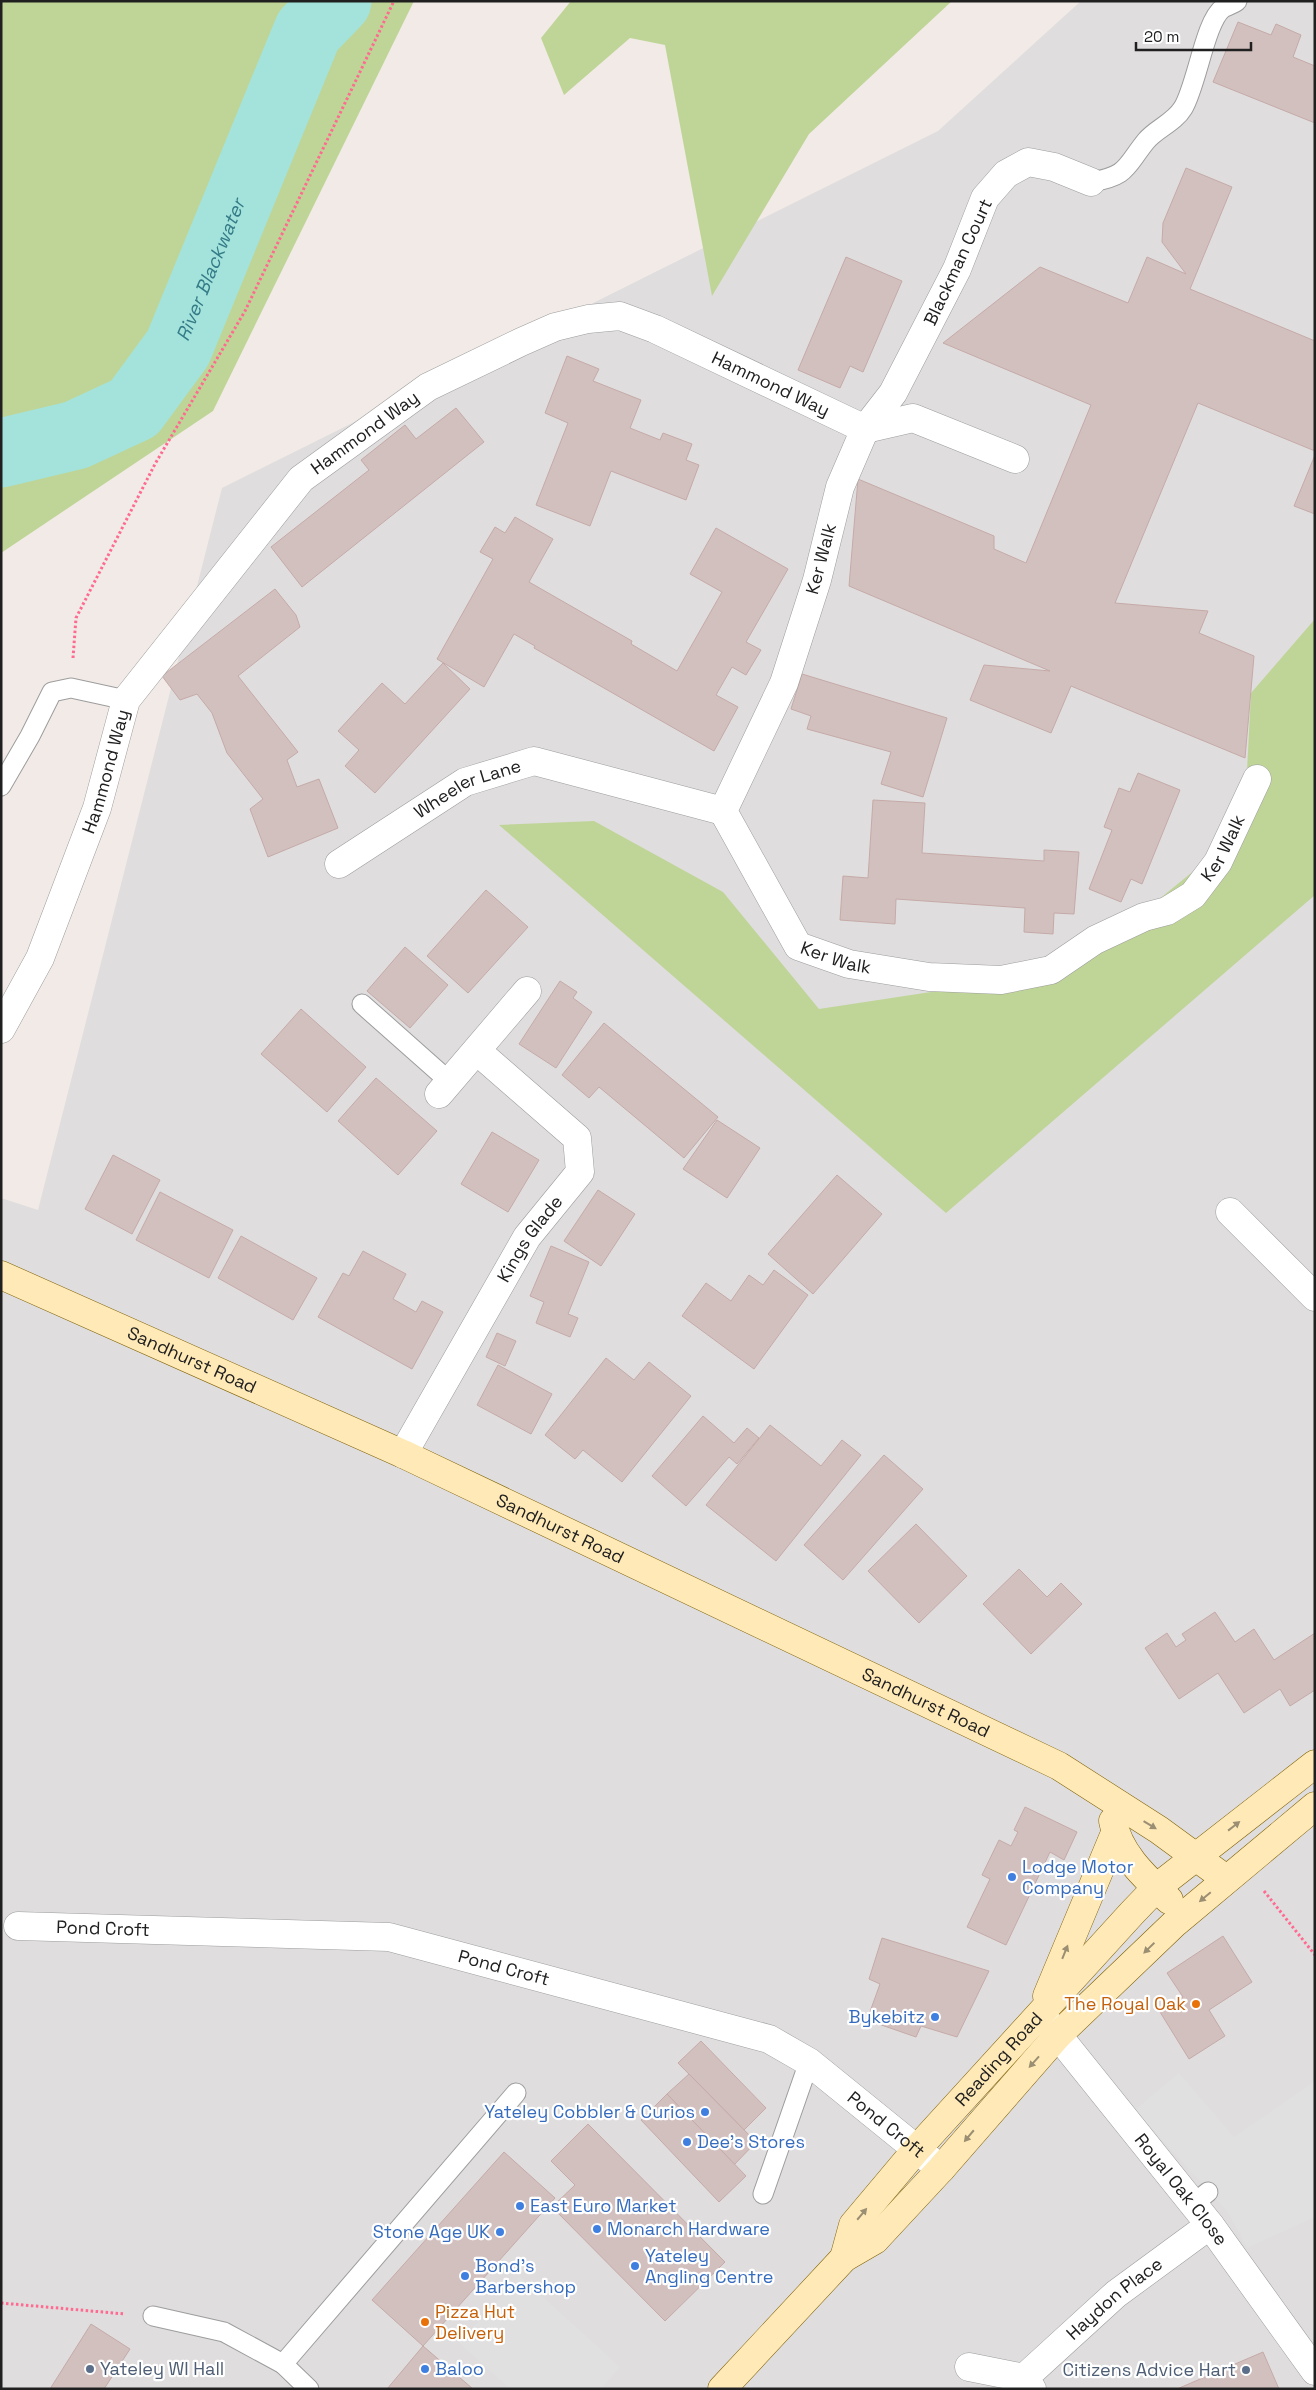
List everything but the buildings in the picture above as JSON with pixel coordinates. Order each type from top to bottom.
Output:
[{"type":"street","name":"Blackman Court","points":[[865,429],[893,393],[957,269],[985,198],[1006,174],[1028,162],[1054,167],[1091,182]]},
{"type":"street","name":"Hammond Way","points":[[1,1029],[40,958],[90,826],[126,700],[301,480],[428,387],[555,327],[588,319],[620,316],[655,329],[865,429]]},
{"type":"street","points":[[865,429],[913,418],[1015,458]]},
{"type":"street","name":"Ker Walk","points":[[865,429],[840,486],[817,580],[784,683],[724,810],[798,946],[849,964],[928,977],[1001,980],[1051,970],[1095,940],[1144,917],[1168,911],[1193,895],[1218,862],[1257,779]]},
{"type":"street","name":"Wheeler Lane","points":[[339,864],[465,782],[534,761],[724,810]]},
{"type":"street","points":[[445,1088],[527,990]]},
{"type":"street","name":"Kings Glade","points":[[403,1454],[527,1237],[580,1172],[577,1138],[477,1052]]},
{"type":"street","points":[[1230,1212],[1315,1296]]},
{"type":"street","name":"Sandhurst Road","points":[[1,1275],[403,1454],[1059,1766],[1196,1856],[1234,1873]]},
{"type":"street","name":"Reading Road","points":[[844,2258],[853,2225],[916,2150],[1156,1888],[1315,1764]]},
{"type":"street","points":[[1109,1800],[1115,1833],[1127,1855],[1156,1888],[1184,1914]]},
{"type":"street","name":"Reading Road","points":[[722,2389],[844,2258],[875,2240],[941,2169],[1058,2036],[1184,1914],[1315,1806]]},
{"type":"street","points":[[1040,2014],[1115,1833]]},
{"type":"street","name":"Pond Croft","points":[[18,1926],[389,1937],[770,2039],[809,2062],[941,2169]]},
{"type":"street","name":"Royal Oak Close","points":[[1040,2014],[1200,2198],[1210,2225],[1315,2372]]},
{"type":"street","name":"Haydon Place","points":[[969,2367],[1028,2383],[1116,2294],[1210,2225]]},
{"type":"lane","points":[[1091,182],[1110,179],[1128,169],[1154,132],[1169,124],[1183,108],[1197,75],[1214,20],[1222,9],[1237,1]]},
{"type":"lane","points":[[1,786],[30,736],[52,692],[71,688],[126,700]]},
{"type":"lane","points":[[362,1004],[445,1088]]},
{"type":"lane","points":[[763,2194],[809,2062]]},
{"type":"lane","points":[[283,2364],[516,2093]]},
{"type":"lane","points":[[153,2316],[224,2332],[283,2364],[310,2389]]},
{"type":"path","points":[[71,688],[76,618],[155,464],[246,312],[394,1]]},
{"type":"path","points":[[1234,1873],[1279,1907],[1315,1956]]},
{"type":"path","points":[[1,2303],[153,2316]]},
{"type":"shaded area","points":[[1081,1],[1315,1],[1315,2389],[1,2389],[1,1198],[38,1210],[222,488],[938,131]]},
{"type":"shaded area","points":[[1179,2073],[1234,2137],[1315,2081],[1315,2217],[1247,2248],[1227,2211],[1135,2110]]},
{"type":"shaded area","points":[[520,2276],[620,2367],[601,2389],[510,2389],[459,2343]]},
{"type":"green space","points":[[1,1],[414,1],[213,411],[1,553]]},
{"type":"green space","points":[[571,1],[952,1],[809,134],[712,296],[665,45],[630,38],[564,95],[541,38]]},
{"type":"green space","points":[[1315,619],[1315,895],[946,1213],[499,825],[594,821],[723,892],[819,1009],[944,990],[1056,983],[1244,830],[1251,693]]},
{"type":"waterway","name":"River Blackwater","points":[[1,453],[76,435],[134,408],[178,348],[308,31],[337,1]]},
{"type":"place","name":"Lodge Motor Company","points":[[1012,1877]]},
{"type":"place","name":"The Royal Oak","points":[[1196,2004]]},
{"type":"place","name":"Bykebitz","points":[[935,2017]]},
{"type":"place","name":"Yateley Cobbler & Curios","points":[[705,2112]]},
{"type":"place","name":"Dee's Stores","points":[[687,2142]]},
{"type":"place","name":"East Euro Market","points":[[520,2206]]},
{"type":"place","name":"Monarch Hardware","points":[[597,2229]]},
{"type":"place","name":"Stone Age UK","points":[[500,2232]]},
{"type":"place","name":"Yateley Angling Centre","points":[[635,2266]]},
{"type":"place","name":"Bond's Barbershop","points":[[465,2276]]},
{"type":"place","name":"Pizza Hut Delivery","points":[[425,2322]]},
{"type":"place","name":"Yateley WI Hall","points":[[90,2369]]},
{"type":"place","name":"Baloo","points":[[425,2369]]},
{"type":"place","name":"Citizens Advice Hart","points":[[1246,2370]]}]
